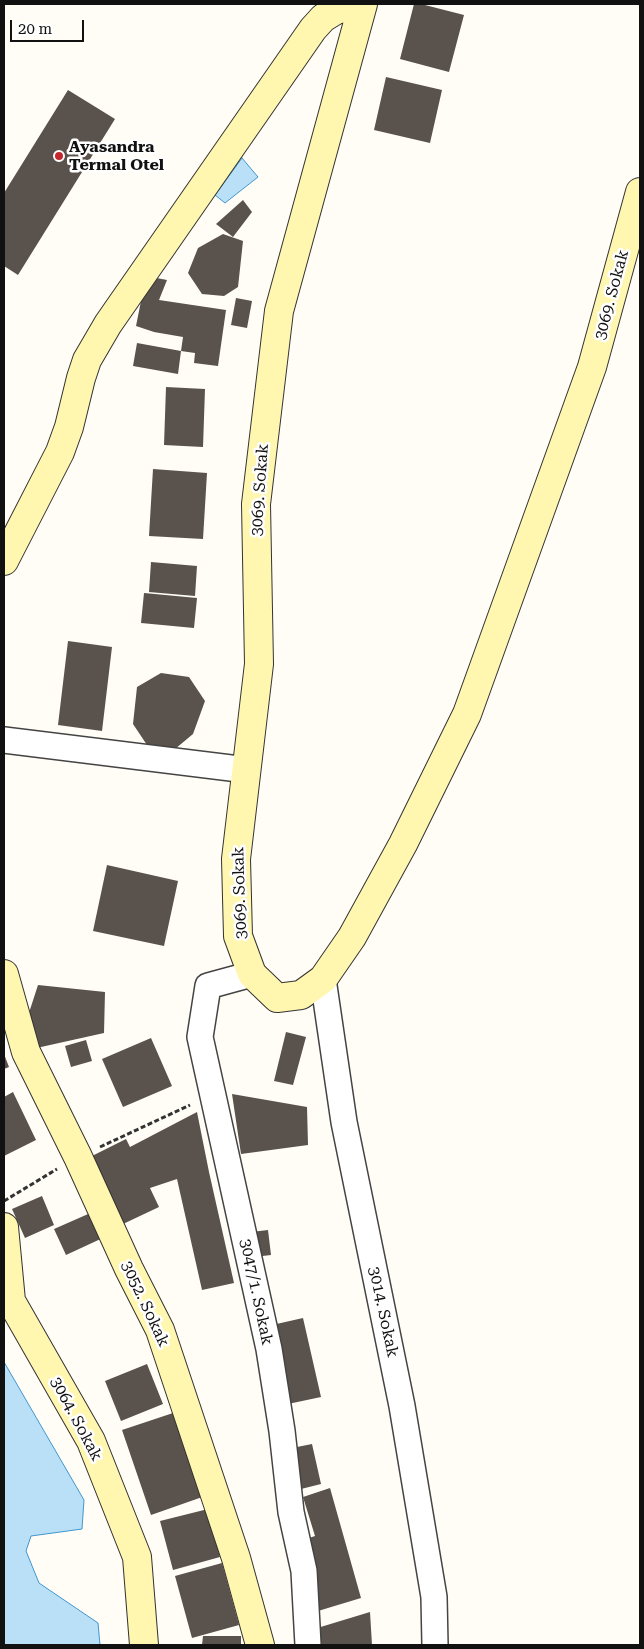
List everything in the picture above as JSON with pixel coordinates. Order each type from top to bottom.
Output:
[{"type":"street","points":[[4,561],[60,452],[69,427],[85,366],[108,324],[313,29],[323,18],[336,10],[349,6],[363,5]]},
{"type":"street","name":"3069. Sokak","points":[[363,5],[279,311],[256,504],[259,664],[236,859],[238,936],[252,974],[277,998],[301,995],[323,980],[352,937],[403,844],[467,714],[592,367],[640,192]]},
{"type":"street","points":[[4,740],[247,770]]},
{"type":"street","name":"3052. Sokak","points":[[4,974],[26,1052],[160,1330],[236,1558],[260,1645]]},
{"type":"street","name":"3047/1. Sokak","points":[[252,974],[208,986],[200,1037],[269,1349],[282,1431],[291,1512],[304,1571],[308,1645]]},
{"type":"street","name":"3014. Sokak","points":[[323,980],[344,1122],[402,1406],[434,1597],[436,1645]]},
{"type":"street","name":"3064. Sokak","points":[[4,1227],[11,1301],[91,1441],[137,1557],[144,1645]]},
{"type":"path","points":[[4,1201],[78,1157],[213,1094]]},
{"type":"water","points":[[242,158],[258,177],[225,203],[215,195]]},
{"type":"water","points":[[4,1362],[84,1500],[82,1529],[31,1536],[26,1551],[39,1583],[98,1623],[100,1645],[4,1645]]},
{"type":"building","points":[[414,4],[421,4],[464,15],[449,72],[400,59]]},
{"type":"building","points":[[386,77],[442,90],[430,143],[374,130]]},
{"type":"building","name":"Ayasandra Termal Otel","points":[[68,90],[115,119],[18,275],[4,266],[4,193]]},
{"type":"building","points":[[243,200],[252,212],[233,237],[216,224]]},
{"type":"building","points":[[223,234],[243,241],[238,287],[224,296],[202,294],[188,273],[198,248]]},
{"type":"building","points":[[146,276],[167,280],[159,300],[226,310],[218,366],[194,363],[195,353],[181,351],[183,337],[154,332],[136,326]]},
{"type":"building","points":[[236,298],[252,301],[247,328],[231,325]]},
{"type":"building","points":[[137,343],[181,351],[178,374],[133,366]]},
{"type":"building","points":[[166,387],[205,389],[203,447],[164,445]]},
{"type":"building","points":[[153,469],[207,473],[203,539],[149,536]]},
{"type":"building","points":[[151,562],[197,566],[195,596],[149,592]]},
{"type":"building","points":[[144,593],[197,598],[194,628],[141,623]]},
{"type":"building","points":[[68,641],[112,647],[102,731],[58,725]]},
{"type":"building","points":[[161,673],[189,677],[205,701],[193,734],[175,749],[147,745],[133,724],[137,687]]},
{"type":"building","points":[[107,865],[178,881],[164,946],[93,931]]},
{"type":"building","points":[[38,985],[105,992],[104,1033],[32,1049],[26,1022]]},
{"type":"building","points":[[286,1032],[306,1037],[293,1085],[274,1081]]},
{"type":"building","points":[[151,1038],[172,1086],[123,1107],[102,1059]]},
{"type":"building","points":[[86,1040],[92,1061],[71,1067],[65,1046]]},
{"type":"building","points":[[4,1054],[9,1067],[4,1069]]},
{"type":"building","points":[[13,1092],[36,1140],[4,1156],[4,1097]]},
{"type":"building","points":[[232,1094],[307,1107],[308,1145],[241,1154]]},
{"type":"building","points":[[197,1112],[234,1283],[202,1290],[177,1179],[150,1188],[159,1207],[123,1224],[90,1157],[126,1139],[130,1147]]},
{"type":"building","points":[[42,1196],[54,1225],[25,1238],[12,1209]]},
{"type":"building","points":[[95,1211],[107,1236],[66,1255],[54,1229]]},
{"type":"building","points":[[268,1230],[271,1255],[254,1257],[251,1232]]},
{"type":"building","points":[[303,1318],[321,1397],[288,1404],[272,1325]]},
{"type":"building","points":[[147,1364],[163,1404],[121,1421],[105,1381]]},
{"type":"building","points":[[179,1411],[208,1495],[151,1515],[122,1430]]},
{"type":"building","points":[[312,1444],[321,1484],[301,1489],[292,1448]]},
{"type":"building","points":[[330,1488],[361,1598],[318,1611],[309,1538],[315,1536],[303,1497]]},
{"type":"building","points":[[208,1509],[220,1557],[173,1570],[160,1521]]},
{"type":"building","points":[[222,1563],[239,1625],[192,1638],[175,1576]]},
{"type":"building","points":[[370,1612],[372,1645],[317,1645],[314,1629]]},
{"type":"building","points":[[203,1636],[241,1636],[241,1645],[202,1645]]},
{"type":"place","name":"Ayasandra Termal Otel","points":[[59,156]]}]
